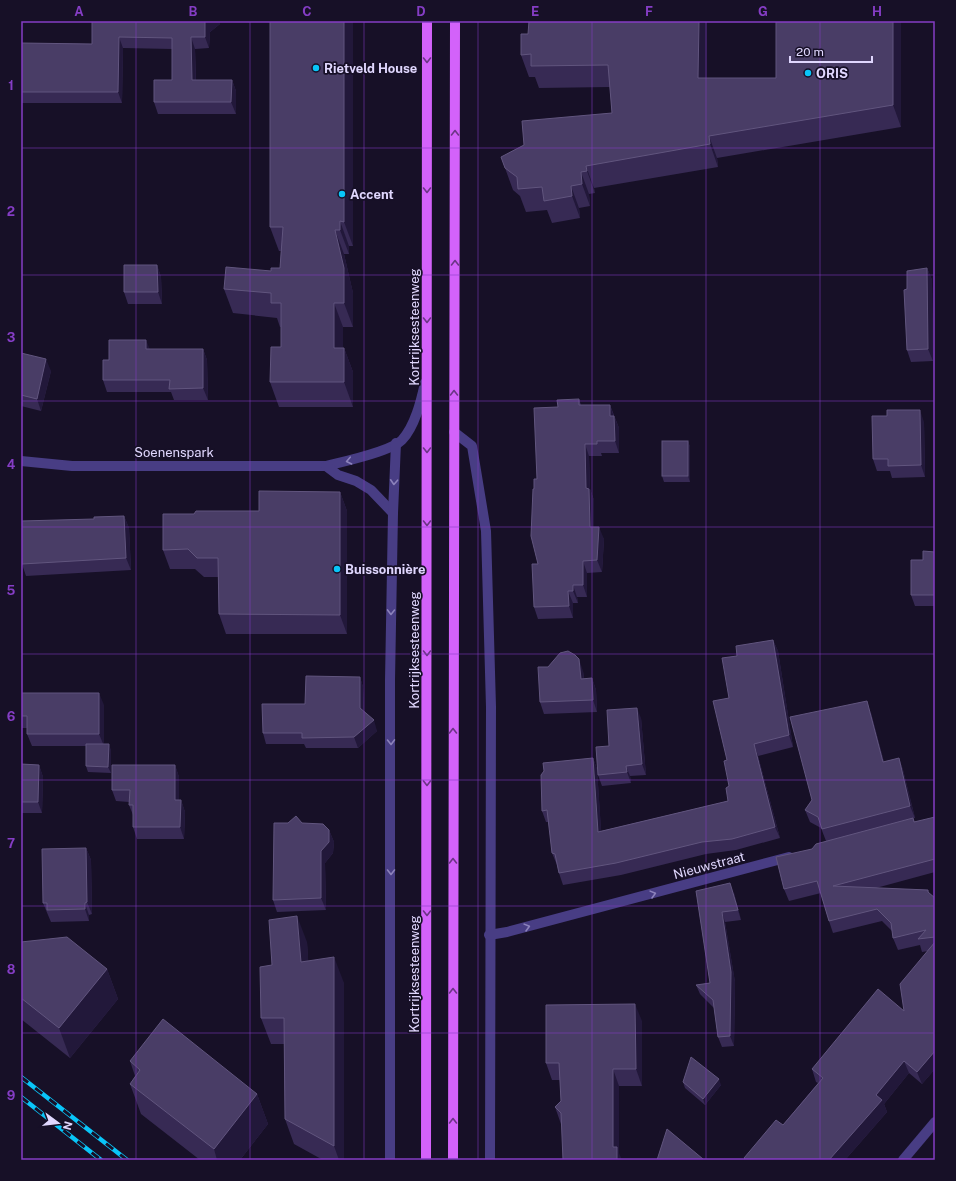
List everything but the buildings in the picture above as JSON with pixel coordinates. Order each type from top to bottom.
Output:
[{"type":"main road","name":"Kortrijksesteenweg","points":[[426,1160],[427,21]]},
{"type":"main road","points":[[453,1160],[455,21]]},
{"type":"street","name":"Soenenspark","points":[[21,461],[72,466],[326,466],[359,459],[396,444],[402,440],[418,410],[427,376]]},
{"type":"street","points":[[454,432],[472,446],[486,531],[491,707],[489,935],[490,1160]]},
{"type":"street","name":"Kortrijksesteenweg","points":[[390,1160],[390,680],[393,512],[396,444]]},
{"type":"street","points":[[326,466],[338,475],[356,481],[371,490],[393,512]]},
{"type":"street","name":"Nieuwstraat","points":[[489,935],[507,932],[798,855]]},
{"type":"street","points":[[903,1160],[935,1122]]},
{"type":"railway","points":[[21,1077],[127,1160]]},
{"type":"railway","points":[[21,1097],[101,1160]]},
{"type":"place","name":"Rietveld House","points":[[316,68]]},
{"type":"place","name":"ORIS","points":[[808,73]]},
{"type":"place","name":"Accent","points":[[342,194]]},
{"type":"place","name":"Buissonnière","points":[[337,569]]}]
